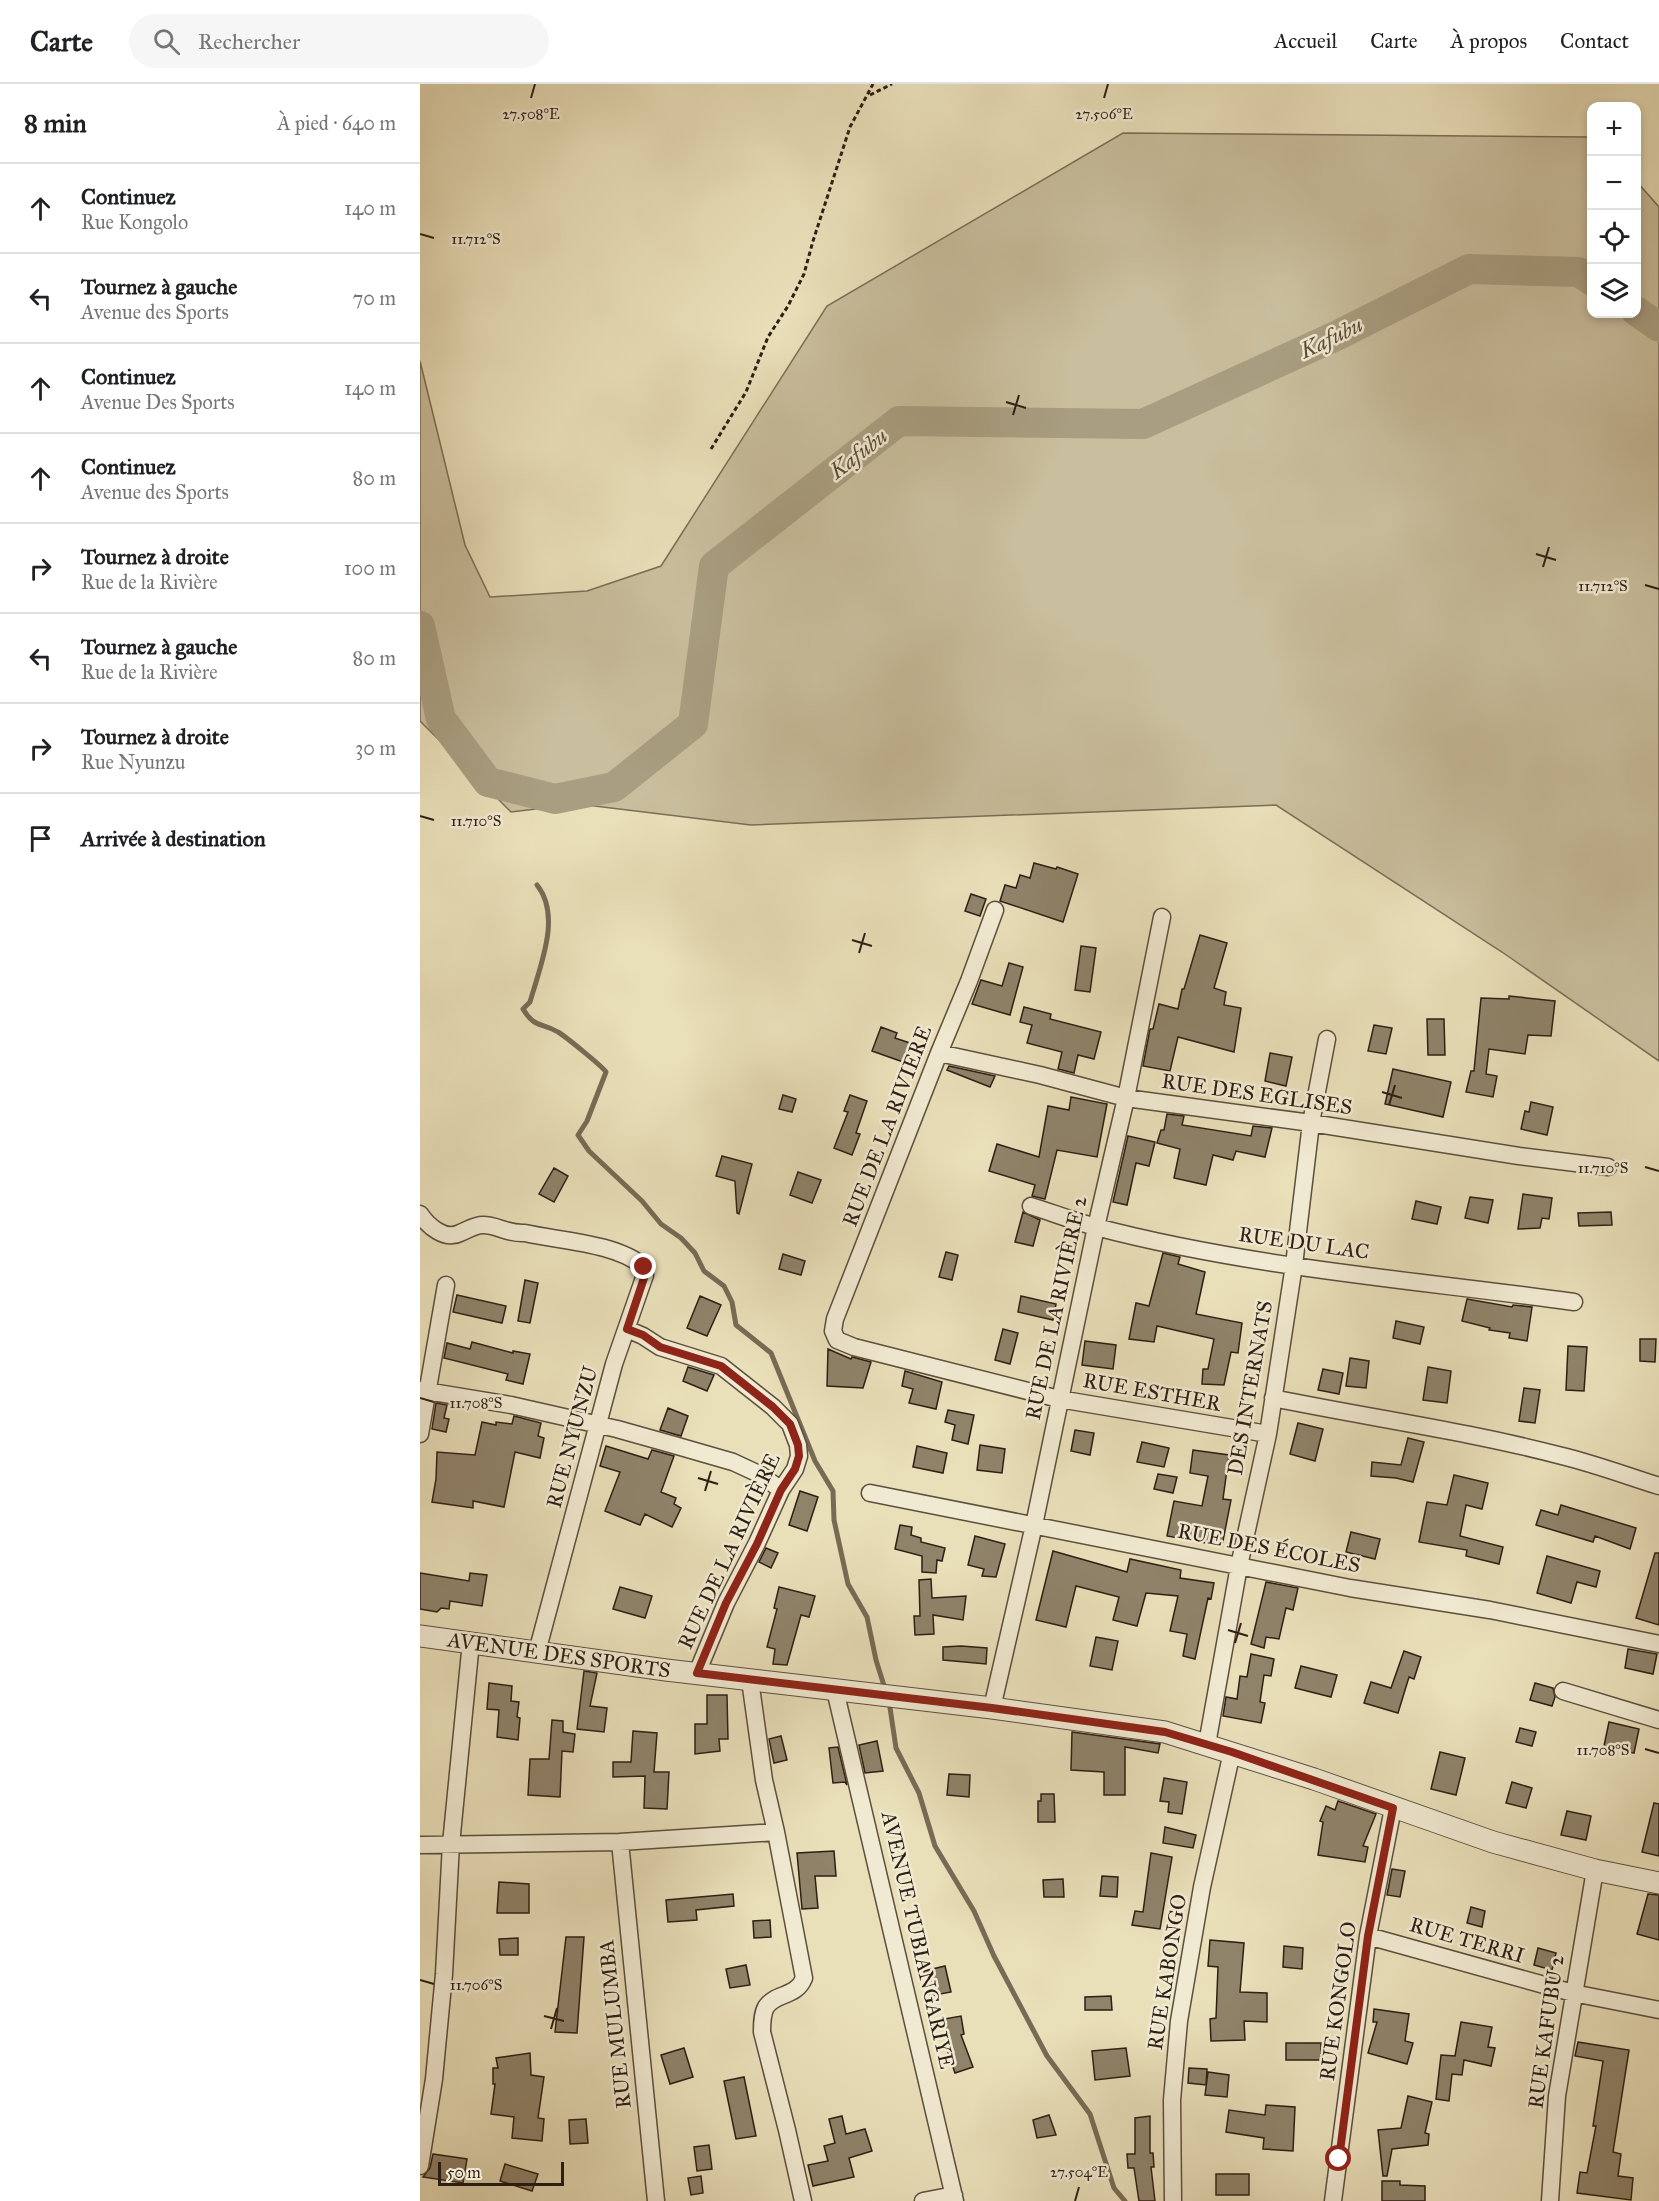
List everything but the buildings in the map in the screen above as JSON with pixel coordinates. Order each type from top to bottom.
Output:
[{"type":"street","name":"RUE DE LA RIVIERE","points":[[854,1347],[837,1340],[833,1331],[835,1319],[995,910]]},
{"type":"street","name":"RUE DE LA RIVIÈRE 2","points":[[992,1708],[1126,1098],[1162,917]]},
{"type":"street","name":"DES INTERNATS","points":[[1207,1744],[1239,1566],[1268,1434],[1294,1265],[1311,1123],[1327,1039]]},
{"type":"street","name":"RUE DES EGLISES","points":[[939,1053],[1040,1075],[1126,1098],[1608,1167]]},
{"type":"street","name":"RUE DU LAC","points":[[1031,1206],[1096,1227],[1210,1251],[1294,1265],[1574,1302]]},
{"type":"street","name":"RUE NYUNZU","points":[[420,1214],[433,1228],[453,1236],[480,1225],[510,1233],[525,1233],[614,1252],[639,1262],[644,1267],[645,1275],[614,1364],[537,1652]]},
{"type":"street","points":[[420,1434],[423,1391],[446,1285]]},
{"type":"street","name":"RUE DE LA RIVIÈRE","points":[[627,1329],[643,1335],[660,1347],[721,1366],[773,1407],[790,1424],[798,1445],[799,1456],[795,1469],[781,1490],[757,1544],[726,1603],[697,1673]]},
{"type":"street","name":"RUE ESTHER","points":[[854,1347],[1059,1399],[1268,1434]]},
{"type":"street","points":[[423,1391],[511,1405],[597,1425],[733,1462],[761,1475],[781,1490]]},
{"type":"street","points":[[1274,1398],[1368,1418],[1445,1430],[1563,1456],[1659,1486]]},
{"type":"street","name":"RUE DES ÉCOLES","points":[[870,1493],[1350,1588],[1490,1610],[1659,1644]]},
{"type":"street","name":"AVENUE DES SPORTS","points":[[420,1636],[750,1680],[992,1708]]},
{"type":"street","points":[[420,2166],[434,2079],[444,1974],[451,1844],[471,1642]]},
{"type":"street","points":[[750,1680],[764,1780],[804,1978],[801,1987],[780,1996],[766,2006],[762,2032],[803,2201]]},
{"type":"street","name":"AVENUE TUBIANGARIYE","points":[[835,1690],[955,2198]]},
{"type":"street","points":[[1563,1691],[1659,1720]]},
{"type":"street","points":[[992,1708],[1165,1732],[1232,1752],[1493,1842],[1595,1870],[1659,1883]]},
{"type":"street","name":"RUE KABONGO","points":[[1173,2201],[1172,2100],[1179,2021],[1202,1887],[1232,1752]]},
{"type":"street","name":"RUE KONGOLO","points":[[1333,2201],[1368,1936],[1393,1808]]},
{"type":"street","points":[[420,1845],[620,1842],[776,1832]]},
{"type":"street","name":"RUE MULUMBA","points":[[620,1842],[656,2201]]},
{"type":"street","name":"RUE KAFUBU 2","points":[[1550,2201],[1557,2096],[1595,1870]]},
{"type":"street","name":"RUE TERRI","points":[[1368,1936],[1573,1993],[1659,2010]]},
{"type":"street","points":[[923,2201],[955,2198]]},
{"type":"path","points":[[711,448],[746,392],[768,337],[788,306],[804,274],[850,127],[873,84]]},
{"type":"path","points":[[868,96],[892,84]]},
{"type":"shaded area","points":[[1123,133],[1587,137],[1587,318],[1641,318],[1641,187],[1659,207],[1659,1061],[1502,952],[1276,805],[751,825],[578,804],[511,812],[420,721],[420,361],[465,545],[490,597],[587,591],[661,566],[827,306]]},
{"type":"waterway","name":"Kafubu","points":[[420,626],[441,719],[488,782],[555,799],[614,787],[693,724],[714,566],[899,421],[1143,424],[1336,336],[1469,269],[1579,272],[1587,278]]},
{"type":"waterway","name":"Kafubu","points":[[1641,314],[1659,327]]},
{"type":"waterway","points":[[537,885],[548,911],[547,942],[530,1002],[523,1009],[531,1020],[562,1035],[606,1072],[587,1121],[578,1135],[589,1151],[642,1201],[661,1224],[681,1238],[695,1253],[704,1271],[724,1286],[732,1302],[736,1325],[771,1353],[815,1461],[833,1491],[834,1520],[848,1584],[867,1617],[876,1660],[886,1692]]},
{"type":"waterway","points":[[889,1701],[896,1748],[919,1793],[935,1846],[974,1911],[994,1956],[1047,2056],[1090,2114],[1114,2188],[1125,2201]]},
{"type":"route","points":[[644,1267],[645,1275],[627,1329],[643,1335],[660,1347],[721,1366],[773,1407],[790,1424],[798,1445],[799,1456],[795,1469],[781,1490],[757,1544],[726,1603],[697,1673],[992,1708],[1165,1732],[1314,1779],[1393,1808],[1368,1936],[1339,2159]]}]
